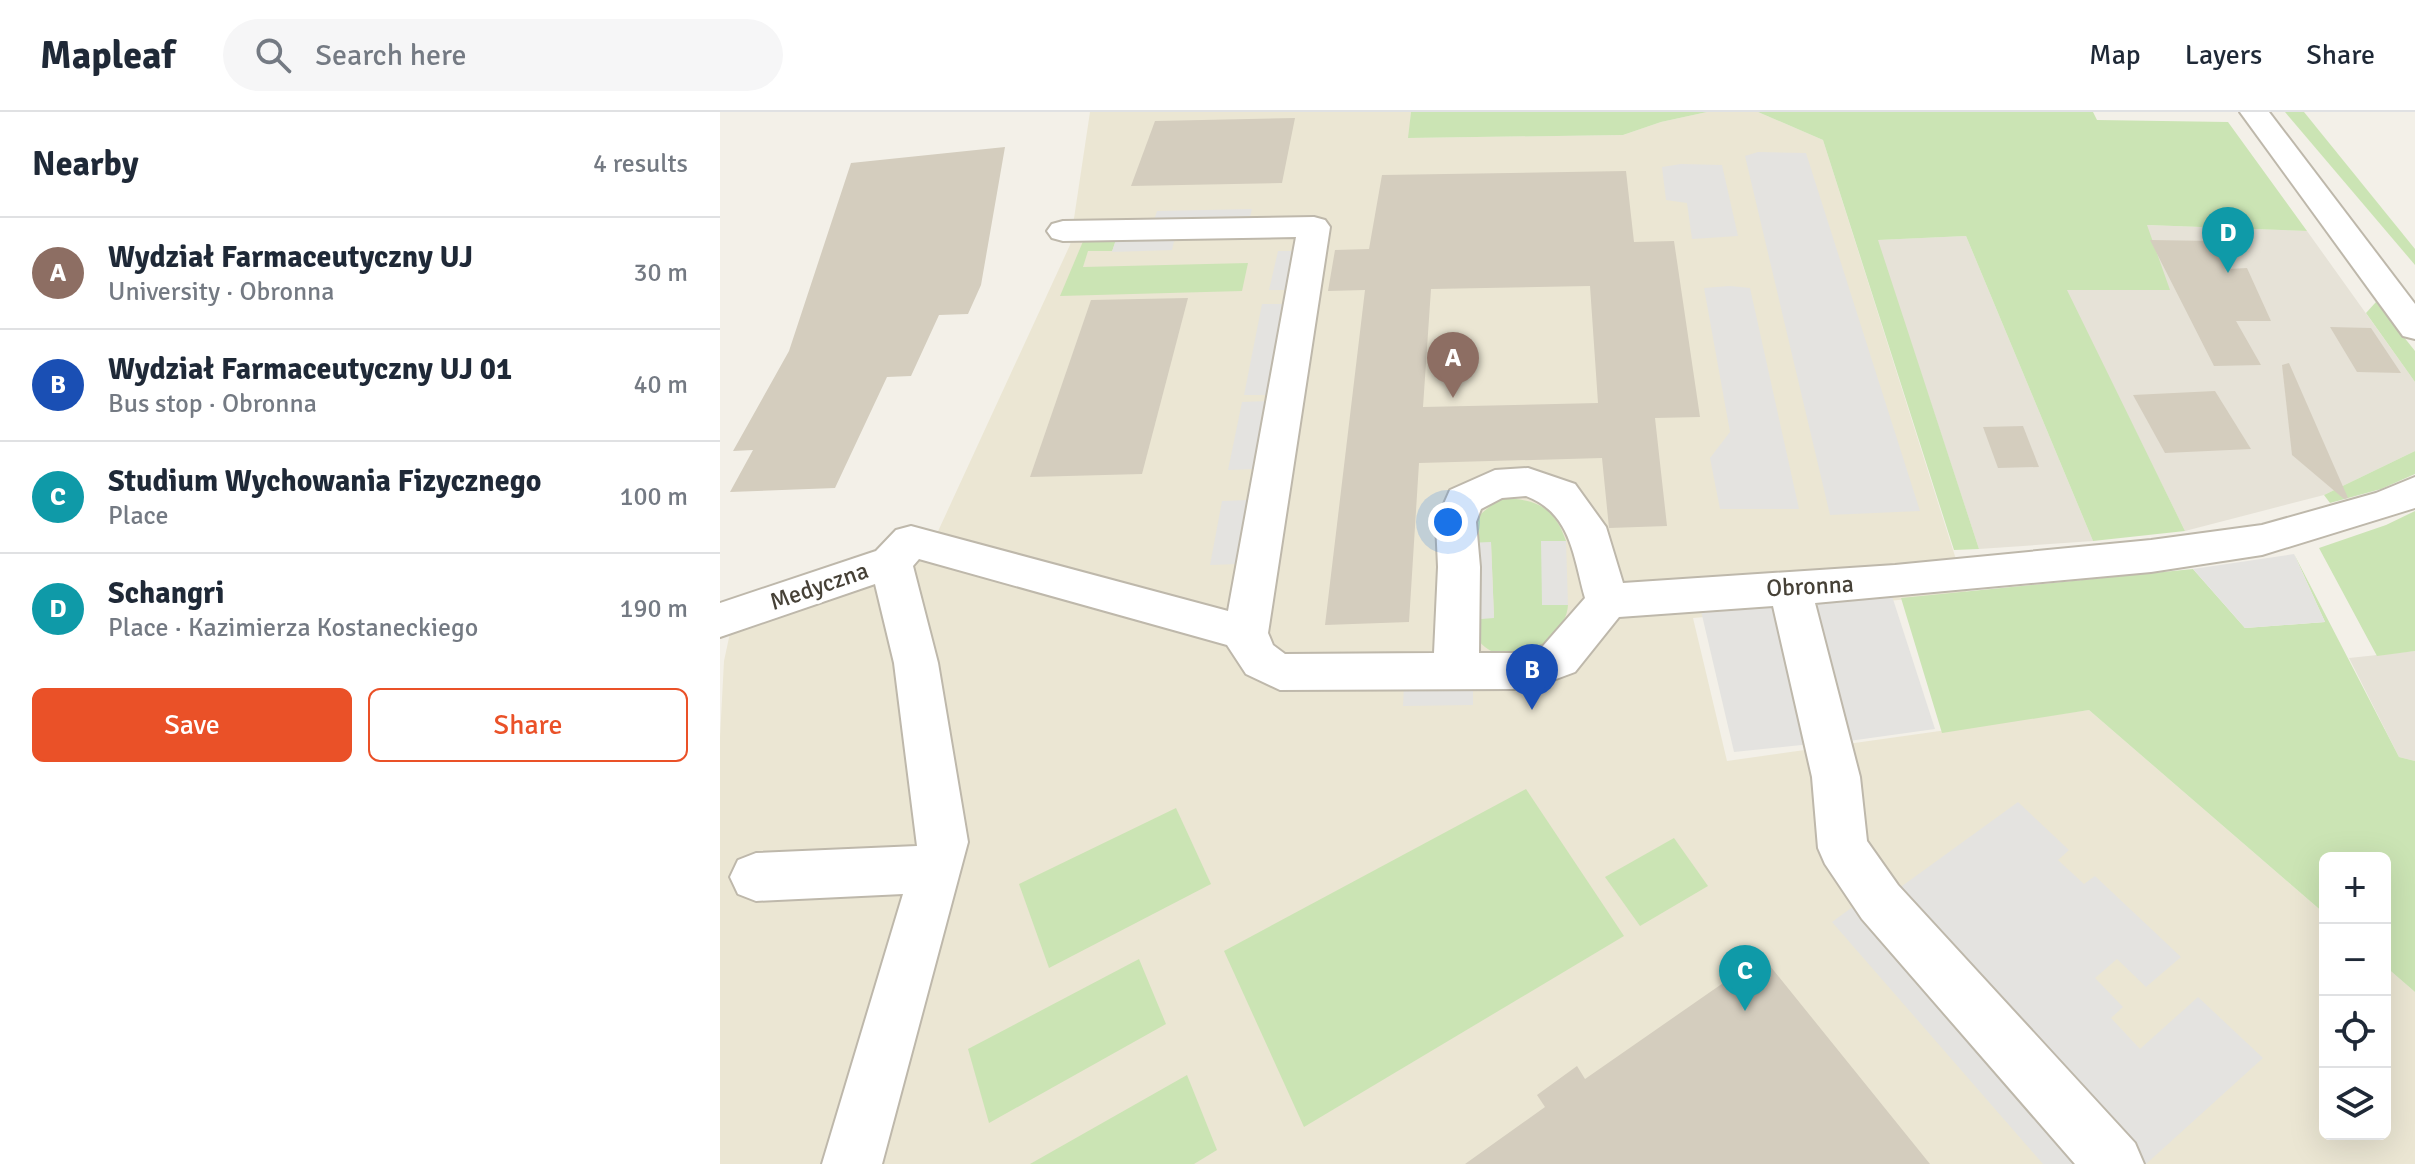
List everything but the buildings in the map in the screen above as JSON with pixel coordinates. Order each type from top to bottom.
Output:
[{"type":"street","points":[[2254,112],[2415,328]]},
{"type":"street","points":[[1063,231],[1314,227],[1246,633],[1249,650],[1263,664],[1280,672],[1515,671],[1540,667],[1559,659],[1607,601],[1586,527],[1561,494],[1528,482],[1495,484],[1464,500],[1456,522],[1456,670]]},
{"type":"street","name":"Obronna","points":[[1607,601],[1895,581],[2151,556],[2262,540],[2389,504],[2415,491]]},
{"type":"street","points":[[852,1164],[943,842],[901,552],[1246,633]]},
{"type":"street","name":"Medyczna","points":[[720,620],[901,552]]},
{"type":"street","points":[[1790,587],[1836,777],[1843,848],[1880,902],[2114,1164]]},
{"type":"street","points":[[756,877],[936,869]]},
{"type":"shaded area","points":[[1090,112],[1411,112],[1409,138],[1623,135],[1661,122],[1707,112],[1758,112],[1823,140],[1967,594],[1693,618],[1727,761],[2089,710],[2319,909],[2319,1140],[2391,1140],[2391,971],[2415,992],[2415,1164],[720,1164],[720,737],[724,661],[730,633],[928,553],[1070,245]]},
{"type":"shaded area","points":[[1758,152],[1806,153],[1920,511],[1830,515],[1745,156]]},
{"type":"shaded area","points":[[1722,165],[1738,236],[1692,239],[1687,203],[1666,200],[1662,167]]},
{"type":"shaded area","points":[[1252,209],[1249,221],[1153,223],[1157,211]]},
{"type":"shaded area","points":[[2146,225],[2307,231],[2415,382],[2415,451],[2324,495],[2185,531],[2066,290],[2169,290]]},
{"type":"shaded area","points":[[1966,236],[2093,541],[1979,549],[1877,240]]},
{"type":"shaded area","points":[[1175,237],[1172,250],[1112,252],[1116,239]]},
{"type":"shaded area","points":[[1278,251],[1299,251],[1291,290],[1269,290]]},
{"type":"shaded area","points":[[1704,288],[1750,288],[1799,509],[1720,509],[1710,458],[1730,432]]},
{"type":"shaded area","points":[[1262,304],[1285,304],[1268,395],[1244,395]]},
{"type":"shaded area","points":[[1267,401],[1255,469],[1228,470],[1242,402]]},
{"type":"shaded area","points":[[1249,500],[1238,564],[1210,565],[1222,501]]},
{"type":"shaded area","points":[[1541,541],[1566,541],[1568,605],[1542,605]]},
{"type":"shaded area","points":[[1491,542],[1494,618],[1468,620],[1466,543]]},
{"type":"shaded area","points":[[2294,554],[2325,622],[2245,628],[2193,569]]},
{"type":"shaded area","points":[[1892,596],[1935,729],[1849,741],[1812,603]]},
{"type":"shaded area","points":[[1778,604],[1811,744],[1734,752],[1701,611]]},
{"type":"shaded area","points":[[2415,651],[2415,761],[2399,757],[2349,658]]},
{"type":"shaded area","points":[[1473,683],[1473,705],[1403,706],[1404,685]]},
{"type":"shaded area","points":[[2018,802],[2069,850],[2058,860],[2084,884],[2095,876],[2181,957],[2146,987],[2117,959],[2095,978],[2123,1007],[2111,1018],[2140,1049],[2198,997],[2263,1058],[2146,1164],[2043,1164],[1832,922],[1858,903],[1880,902]]},
{"type":"green space","points":[[1411,112],[1707,112],[1661,122],[1623,135],[1408,138]]},
{"type":"green space","points":[[1758,112],[2093,112],[2097,120],[2228,122],[2307,231],[2147,225],[2170,290],[2067,290],[2185,531],[2093,541],[1966,236],[1878,240],[1979,549],[1954,550],[1823,140]]},
{"type":"green space","points":[[2285,112],[2304,112],[2415,249],[2415,265]]},
{"type":"green space","points":[[1117,238],[1112,251],[1088,251],[1083,267],[1248,263],[1242,291],[1060,296],[1084,239]]},
{"type":"green space","points":[[2376,302],[2415,351],[2415,382],[2366,313]]},
{"type":"green space","points":[[2415,451],[2415,474],[2381,489],[2330,503],[2324,495]]},
{"type":"green space","points":[[1500,498],[1524,500],[1542,507],[1556,520],[1566,541],[1542,541],[1542,605],[1568,605],[1565,618],[1549,640],[1524,653],[1510,655],[1485,647],[1468,620],[1494,617],[1491,543],[1466,543],[1476,518]]},
{"type":"green space","points":[[2415,511],[2415,651],[2377,656],[2319,548],[2386,525]]},
{"type":"green space","points":[[2294,554],[2399,757],[2415,761],[2415,992],[2391,971],[2391,852],[2319,852],[2319,909],[2089,710],[1942,733],[1901,598],[2193,569],[2245,628],[2325,622]]},
{"type":"green space","points":[[1526,789],[1624,936],[1304,1127],[1224,951]]},
{"type":"green space","points":[[1176,808],[1211,884],[1049,968],[1019,884]]},
{"type":"green space","points":[[1674,838],[1708,886],[1640,926],[1605,877]]},
{"type":"green space","points":[[1139,959],[1166,1024],[989,1123],[968,1049]]},
{"type":"green space","points":[[1187,1075],[1217,1150],[1194,1164],[1030,1164]]},
{"type":"place","name":"Schangri","points":[[2228,273]]},
{"type":"place","name":"Wydział Farmaceutyczny UJ","points":[[1453,398]]},
{"type":"place","name":"Wydział Farmaceutyczny UJ 01","points":[[1532,710]]},
{"type":"place","name":"Studium Wychowania Fizycznego","points":[[1745,1011]]}]
